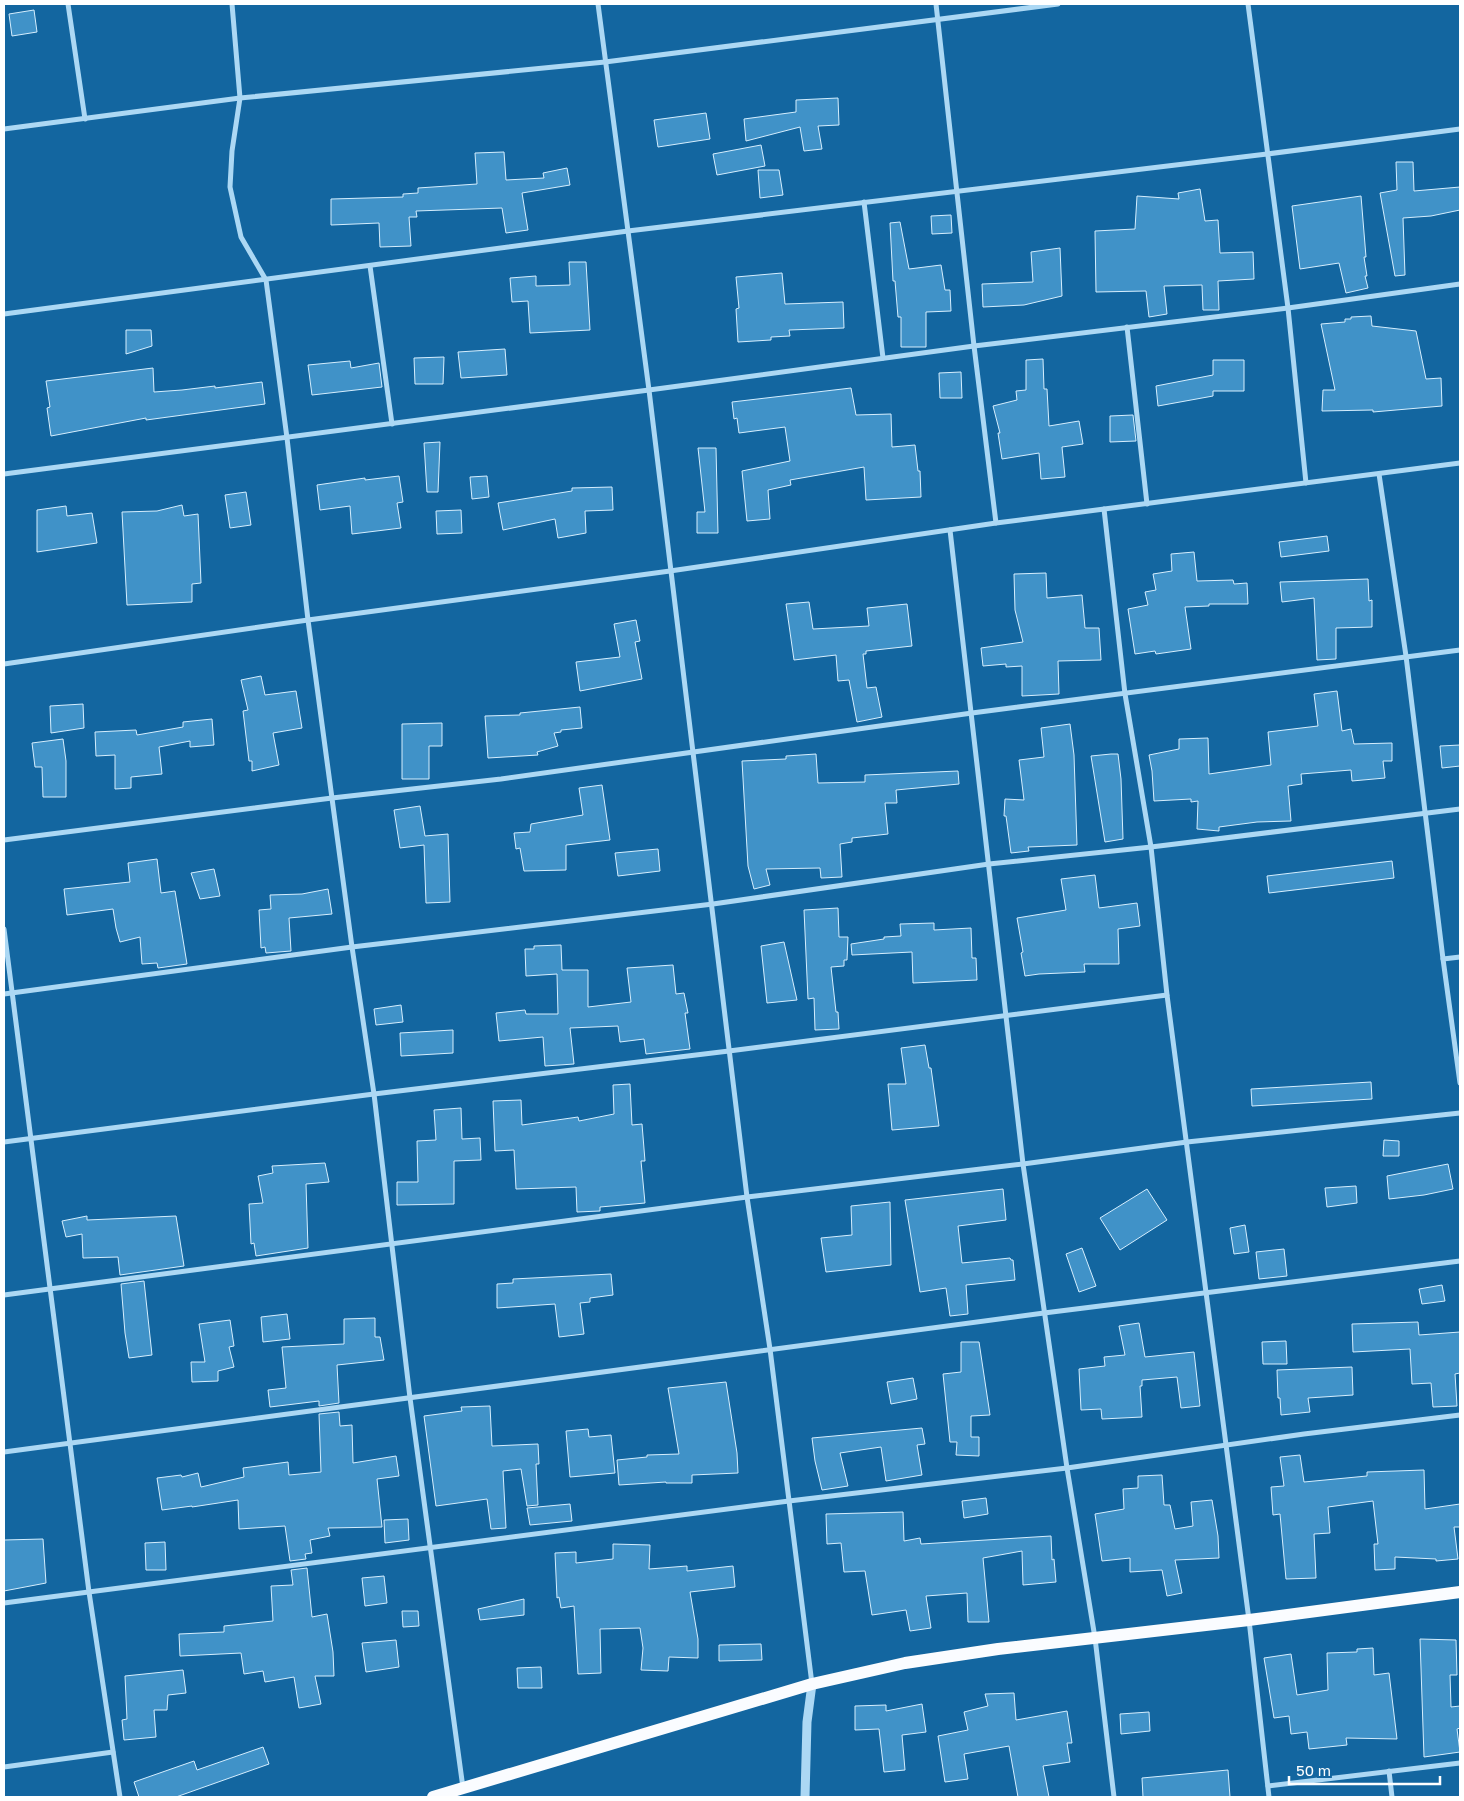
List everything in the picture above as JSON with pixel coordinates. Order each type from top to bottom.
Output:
[{"type":"main road","points":[[433,1797],[812,1684],[905,1663],[998,1649],[1249,1620],[1460,1592]]},
{"type":"street","points":[[68,4],[85,119]]},
{"type":"street","points":[[232,4],[240,98],[232,151],[230,187],[241,237],[266,280],[308,620],[352,947],[374,1094],[410,1398],[463,1788]]},
{"type":"street","points":[[598,4],[649,390],[670,571],[713,904],[747,1197],[770,1349],[812,1684],[807,1722],[805,1797]]},
{"type":"street","points":[[936,4],[956,191],[996,524]]},
{"type":"street","points":[[4,129],[240,98],[605,62],[1058,4]]},
{"type":"street","points":[[1248,4],[1288,308],[1306,483]]},
{"type":"street","points":[[4,314],[628,231],[1460,129]]},
{"type":"street","points":[[864,202],[882,358]]},
{"type":"street","points":[[370,266],[392,424]]},
{"type":"street","points":[[4,474],[974,346],[1288,308],[1460,284]]},
{"type":"street","points":[[1127,327],[1147,504]]},
{"type":"street","points":[[4,664],[950,530],[1460,463]]},
{"type":"street","points":[[1379,474],[1406,656],[1460,1083]]},
{"type":"street","points":[[1104,509],[1125,694],[1151,847],[1167,995],[1227,1446],[1269,1797]]},
{"type":"street","points":[[950,530],[1023,1164],[1067,1468],[1095,1638],[1114,1797]]},
{"type":"street","points":[[4,840],[693,753],[972,713],[1460,650]]},
{"type":"street","points":[[4,994],[352,947],[713,904],[989,864],[1151,847],[1460,809]]},
{"type":"street","points":[[4,929],[89,1592],[120,1797]]},
{"type":"street","points":[[1443,959],[1460,957]]},
{"type":"street","points":[[4,1142],[1167,995]]},
{"type":"street","points":[[4,1295],[747,1197],[1187,1142],[1460,1113]]},
{"type":"street","points":[[4,1452],[1044,1313],[1460,1261]]},
{"type":"street","points":[[4,1603],[789,1500],[1067,1468],[1304,1434],[1460,1415]]},
{"type":"street","points":[[4,1768],[113,1752]]},
{"type":"street","points":[[1268,1786],[1460,1763]]},
{"type":"street","points":[[1389,1771],[1392,1797]]},
{"type":"building","points":[[34,10],[37,32],[12,36],[9,14]]},
{"type":"building","points":[[838,98],[839,125],[818,126],[822,149],[804,151],[800,127],[746,141],[744,119],[796,112],[796,100]]},
{"type":"building","points":[[706,113],[710,139],[658,147],[654,120]]},
{"type":"building","points":[[761,145],[765,166],[717,175],[713,154]]},
{"type":"building","points":[[504,152],[506,180],[544,178],[543,173],[567,168],[570,185],[522,193],[528,230],[506,233],[502,208],[416,211],[417,217],[409,217],[411,246],[380,247],[379,223],[331,225],[331,199],[403,197],[403,194],[418,193],[418,188],[477,184],[475,153]]},
{"type":"building","points":[[1396,162],[1413,162],[1414,191],[1460,187],[1460,210],[1431,216],[1403,218],[1405,275],[1395,276],[1380,193],[1397,190]]},
{"type":"building","points":[[758,170],[779,170],[783,195],[760,198]]},
{"type":"building","points":[[1200,189],[1205,221],[1218,220],[1220,253],[1253,252],[1254,279],[1218,281],[1219,310],[1203,310],[1202,285],[1164,286],[1167,314],[1149,317],[1146,291],[1096,292],[1095,231],[1135,229],[1137,196],[1179,199],[1178,193]]},
{"type":"building","points":[[1361,196],[1366,257],[1364,257],[1367,276],[1365,276],[1368,288],[1346,293],[1339,263],[1300,269],[1292,206]]},
{"type":"building","points":[[951,215],[952,233],[932,234],[931,216]]},
{"type":"building","points":[[900,222],[909,269],[941,265],[945,290],[950,290],[951,311],[926,312],[926,347],[901,347],[901,317],[898,317],[895,281],[893,281],[890,223]]},
{"type":"building","points":[[1060,248],[1062,296],[1024,305],[983,307],[982,284],[1033,282],[1031,252]]},
{"type":"building","points":[[569,262],[586,262],[590,330],[530,333],[528,301],[512,302],[510,278],[536,276],[536,286],[570,285]]},
{"type":"building","points":[[782,273],[785,304],[843,302],[844,328],[789,330],[790,336],[771,337],[771,340],[738,342],[736,309],[739,308],[736,277]]},
{"type":"building","points":[[1371,316],[1372,326],[1416,331],[1426,379],[1441,378],[1442,406],[1373,412],[1373,410],[1322,411],[1323,390],[1335,390],[1321,324],[1345,322],[1345,319],[1351,319],[1351,317]]},
{"type":"building","points":[[126,330],[151,330],[152,346],[126,354]]},
{"type":"building","points":[[505,349],[507,375],[461,378],[458,352]]},
{"type":"building","points":[[444,357],[443,384],[415,384],[414,358]]},
{"type":"building","points":[[1043,359],[1044,389],[1047,389],[1049,426],[1079,421],[1083,444],[1062,447],[1065,477],[1041,479],[1039,453],[1002,459],[998,433],[1000,433],[993,406],[1017,400],[1016,391],[1026,390],[1026,360]]},
{"type":"building","points":[[1213,360],[1244,360],[1244,391],[1213,391],[1213,396],[1158,406],[1156,386],[1213,375]]},
{"type":"building","points":[[350,361],[351,368],[379,363],[382,387],[312,395],[308,365]]},
{"type":"building","points":[[153,368],[154,392],[215,386],[215,388],[262,382],[265,404],[146,420],[146,418],[51,436],[47,408],[50,407],[46,381]]},
{"type":"building","points":[[961,372],[962,398],[940,398],[939,373]]},
{"type":"building","points":[[851,388],[856,415],[891,414],[892,447],[915,445],[918,471],[920,471],[921,497],[866,500],[864,467],[790,480],[791,485],[768,490],[770,519],[747,521],[742,471],[790,461],[785,427],[739,433],[737,418],[734,419],[732,402]]},
{"type":"building","points":[[1133,415],[1136,441],[1110,442],[1110,416]]},
{"type":"building","points":[[440,442],[438,492],[427,492],[424,443]]},
{"type":"building","points":[[698,448],[716,448],[718,533],[697,533],[697,512],[705,512]]},
{"type":"building","points":[[399,476],[403,502],[397,503],[401,528],[352,534],[350,506],[320,510],[317,485],[365,478],[365,480]]},
{"type":"building","points":[[487,476],[489,497],[472,499],[470,477]]},
{"type":"building","points":[[612,487],[613,510],[585,511],[586,533],[558,538],[555,519],[503,530],[498,503],[572,491],[572,488]]},
{"type":"building","points":[[246,492],[251,525],[230,528],[225,495]]},
{"type":"building","points":[[182,505],[184,516],[198,514],[201,583],[192,584],[192,602],[127,605],[122,512],[157,511]]},
{"type":"building","points":[[66,506],[67,516],[92,513],[97,543],[37,552],[37,510]]},
{"type":"building","points":[[461,510],[462,533],[437,534],[436,511]]},
{"type":"building","points":[[1327,536],[1329,551],[1281,557],[1279,542]]},
{"type":"building","points":[[1194,552],[1197,581],[1233,580],[1234,584],[1247,583],[1248,604],[1209,604],[1209,606],[1185,607],[1191,649],[1156,654],[1155,651],[1135,654],[1128,609],[1148,605],[1145,592],[1156,590],[1153,574],[1172,571],[1171,554]]},
{"type":"building","points":[[1046,573],[1047,598],[1082,595],[1085,628],[1099,628],[1101,660],[1058,661],[1059,694],[1022,696],[1022,666],[1006,667],[1006,664],[983,666],[981,648],[1023,642],[1015,610],[1014,574]]},
{"type":"building","points":[[1368,579],[1369,601],[1372,600],[1372,627],[1336,628],[1336,659],[1317,660],[1314,598],[1282,602],[1280,582]]},
{"type":"building","points":[[809,602],[813,629],[869,626],[867,608],[907,604],[912,646],[866,651],[866,654],[863,654],[867,688],[876,687],[882,717],[857,722],[849,680],[838,681],[836,655],[794,660],[786,604]]},
{"type":"building","points":[[636,620],[640,641],[635,642],[642,679],[580,691],[576,662],[620,657],[614,624]]},
{"type":"building","points":[[261,676],[265,695],[296,691],[302,728],[273,733],[279,765],[252,771],[243,711],[248,710],[241,680]]},
{"type":"building","points":[[1337,691],[1342,731],[1351,729],[1354,744],[1392,743],[1392,761],[1383,761],[1385,778],[1352,781],[1351,770],[1301,774],[1302,784],[1288,786],[1291,821],[1257,822],[1219,827],[1219,831],[1197,829],[1198,801],[1191,802],[1191,799],[1154,801],[1149,755],[1179,749],[1179,739],[1208,738],[1209,774],[1271,765],[1268,732],[1318,726],[1314,694]]},
{"type":"building","points":[[83,704],[84,728],[51,733],[50,706]]},
{"type":"building","points":[[580,707],[582,728],[561,730],[561,732],[554,733],[558,746],[537,752],[538,755],[488,758],[485,716],[520,715],[520,713]]},
{"type":"building","points":[[212,719],[214,745],[190,747],[190,741],[159,747],[162,774],[131,777],[131,788],[115,789],[115,755],[96,756],[95,732],[136,730],[137,735],[183,727],[183,722]]},
{"type":"building","points":[[442,723],[442,746],[429,746],[429,779],[402,779],[402,724]]},
{"type":"building","points":[[1070,724],[1074,755],[1077,845],[1028,847],[1029,851],[1011,853],[1006,816],[1004,816],[1005,799],[1024,800],[1019,760],[1044,757],[1041,728]]},
{"type":"building","points":[[63,739],[66,761],[66,797],[43,797],[42,767],[35,767],[32,743]]},
{"type":"building","points":[[1460,745],[1460,766],[1442,768],[1440,746]]},
{"type":"building","points":[[816,754],[818,783],[865,782],[865,775],[958,771],[959,784],[896,790],[897,803],[885,803],[888,834],[852,838],[852,842],[840,844],[842,877],[821,878],[820,868],[766,869],[770,885],[754,889],[748,866],[742,761],[786,759],[786,756]]},
{"type":"building","points":[[1118,754],[1121,779],[1123,839],[1105,842],[1091,756]]},
{"type":"building","points":[[602,785],[610,840],[566,845],[566,870],[524,871],[520,848],[516,849],[514,833],[530,832],[531,824],[583,815],[579,788]]},
{"type":"building","points":[[420,806],[425,836],[448,834],[450,902],[426,903],[424,845],[400,848],[394,810]]},
{"type":"building","points":[[658,849],[660,871],[618,876],[615,853]]},
{"type":"building","points":[[157,859],[161,893],[175,891],[187,964],[158,968],[157,963],[142,964],[140,937],[120,942],[113,909],[67,915],[64,889],[130,882],[128,863]]},
{"type":"building","points":[[1392,861],[1394,878],[1269,893],[1267,876]]},
{"type":"building","points":[[214,869],[220,896],[200,899],[191,873]]},
{"type":"building","points":[[1095,875],[1099,908],[1137,903],[1140,926],[1118,929],[1119,964],[1084,964],[1085,972],[1025,976],[1017,918],[1066,910],[1061,879]]},
{"type":"building","points":[[328,889],[332,914],[289,918],[291,951],[266,953],[265,947],[261,948],[259,910],[271,909],[270,895],[302,894]]},
{"type":"building","points":[[838,908],[839,937],[848,937],[847,960],[844,960],[844,966],[831,967],[839,1029],[815,1030],[814,998],[808,999],[804,910]]},
{"type":"building","points":[[934,923],[934,930],[971,928],[972,958],[976,958],[977,980],[913,983],[912,952],[852,955],[851,944],[884,939],[884,937],[901,936],[900,924]]},
{"type":"building","points":[[784,942],[797,1000],[767,1003],[761,946]]},
{"type":"building","points":[[561,945],[562,970],[588,970],[588,1007],[631,1002],[627,968],[673,965],[676,994],[684,993],[688,1013],[685,1013],[690,1049],[646,1054],[644,1039],[620,1042],[618,1026],[570,1028],[574,1064],[545,1066],[543,1037],[499,1041],[496,1013],[525,1010],[526,1014],[558,1014],[557,974],[526,976],[525,949],[534,949],[534,946]]},
{"type":"building","points":[[401,1005],[403,1022],[376,1025],[374,1009]]},
{"type":"building","points":[[453,1030],[453,1053],[401,1056],[400,1033]]},
{"type":"building","points":[[925,1045],[929,1068],[931,1068],[939,1126],[892,1130],[888,1084],[906,1084],[901,1048]]},
{"type":"building","points":[[1371,1082],[1372,1099],[1252,1106],[1251,1089]]},
{"type":"building","points":[[630,1084],[632,1125],[642,1124],[645,1161],[641,1161],[645,1203],[600,1207],[600,1211],[577,1212],[576,1187],[516,1189],[514,1150],[495,1151],[493,1101],[521,1100],[522,1125],[578,1117],[579,1121],[614,1114],[613,1085]]},
{"type":"building","points":[[461,1108],[462,1139],[480,1138],[481,1160],[454,1161],[454,1204],[397,1205],[397,1182],[418,1182],[417,1141],[436,1140],[434,1110]]},
{"type":"building","points":[[1384,1140],[1399,1141],[1399,1156],[1383,1156]]},
{"type":"building","points":[[325,1163],[329,1182],[306,1184],[308,1248],[256,1256],[254,1243],[251,1244],[249,1204],[263,1203],[258,1176],[273,1173],[272,1166]]},
{"type":"building","points":[[1448,1164],[1453,1189],[1389,1199],[1387,1176]]},
{"type":"building","points":[[1356,1186],[1357,1203],[1327,1207],[1325,1188]]},
{"type":"building","points":[[1003,1189],[1006,1220],[958,1226],[962,1263],[1010,1258],[1013,1260],[1015,1280],[966,1285],[968,1314],[950,1316],[946,1288],[920,1292],[905,1200]]},
{"type":"building","points":[[1147,1189],[1167,1220],[1120,1250],[1100,1218]]},
{"type":"building","points":[[890,1202],[891,1265],[826,1272],[821,1238],[852,1235],[851,1206]]},
{"type":"building","points":[[87,1216],[87,1220],[176,1216],[184,1266],[120,1275],[118,1257],[83,1258],[82,1234],[66,1237],[62,1221]]},
{"type":"building","points":[[1245,1225],[1249,1252],[1234,1254],[1230,1228]]},
{"type":"building","points":[[1082,1248],[1096,1286],[1079,1292],[1066,1254]]},
{"type":"building","points":[[1284,1249],[1287,1276],[1259,1279],[1256,1252]]},
{"type":"building","points":[[611,1274],[613,1295],[590,1298],[590,1302],[580,1303],[584,1334],[559,1337],[555,1304],[497,1308],[497,1284],[513,1283],[513,1279]]},
{"type":"building","points":[[144,1281],[152,1355],[129,1358],[121,1284]]},
{"type":"building","points":[[1442,1285],[1445,1301],[1422,1304],[1419,1289]]},
{"type":"building","points":[[287,1314],[290,1339],[263,1342],[261,1317]]},
{"type":"building","points":[[375,1318],[375,1337],[380,1337],[384,1360],[337,1365],[339,1403],[319,1406],[319,1401],[270,1407],[268,1390],[286,1388],[282,1347],[344,1344],[344,1319]]},
{"type":"building","points":[[230,1320],[234,1346],[229,1347],[234,1367],[218,1371],[218,1381],[192,1382],[191,1362],[205,1362],[199,1324]]},
{"type":"building","points":[[1418,1322],[1419,1335],[1460,1332],[1460,1373],[1455,1374],[1457,1406],[1433,1407],[1431,1383],[1412,1384],[1410,1349],[1353,1352],[1352,1324]]},
{"type":"building","points":[[1139,1323],[1145,1357],[1194,1352],[1200,1406],[1181,1408],[1177,1377],[1142,1380],[1142,1386],[1140,1386],[1142,1417],[1102,1419],[1101,1409],[1081,1410],[1079,1369],[1105,1366],[1104,1357],[1125,1355],[1119,1326]]},
{"type":"building","points":[[1286,1341],[1287,1364],[1263,1364],[1262,1342]]},
{"type":"building","points":[[961,1342],[979,1342],[990,1415],[971,1416],[971,1437],[979,1437],[979,1456],[956,1455],[957,1442],[950,1442],[943,1374],[961,1372]]},
{"type":"building","points":[[1352,1367],[1353,1395],[1308,1398],[1310,1412],[1281,1415],[1277,1370]]},
{"type":"building","points":[[913,1378],[917,1399],[891,1404],[887,1382]]},
{"type":"building","points":[[726,1382],[737,1453],[738,1473],[692,1475],[692,1483],[666,1482],[619,1485],[617,1460],[647,1457],[647,1455],[679,1454],[668,1388]]},
{"type":"building","points":[[490,1406],[492,1446],[538,1444],[539,1464],[536,1464],[538,1505],[527,1506],[521,1469],[503,1471],[506,1528],[491,1529],[487,1499],[436,1506],[424,1416],[462,1411],[461,1407]]},
{"type":"building","points":[[339,1412],[340,1426],[352,1425],[353,1463],[396,1456],[399,1476],[377,1479],[382,1527],[328,1528],[330,1536],[310,1540],[312,1553],[305,1554],[306,1559],[290,1561],[285,1526],[239,1529],[238,1500],[162,1510],[157,1478],[181,1475],[182,1477],[198,1473],[201,1487],[244,1477],[243,1468],[288,1462],[289,1475],[321,1472],[319,1414]]},
{"type":"building","points":[[922,1428],[925,1444],[917,1445],[922,1475],[886,1481],[881,1447],[840,1453],[848,1486],[822,1490],[812,1438]]},
{"type":"building","points":[[588,1429],[589,1437],[611,1435],[615,1473],[570,1477],[566,1431]]},
{"type":"building","points":[[1300,1455],[1304,1482],[1367,1476],[1367,1472],[1424,1470],[1425,1509],[1460,1504],[1460,1527],[1454,1527],[1458,1559],[1436,1561],[1436,1559],[1395,1557],[1395,1569],[1375,1570],[1374,1544],[1378,1544],[1373,1501],[1328,1507],[1330,1533],[1314,1534],[1316,1578],[1286,1579],[1280,1514],[1273,1515],[1271,1487],[1284,1486],[1280,1457]]},
{"type":"building","points":[[1162,1475],[1164,1505],[1170,1505],[1175,1529],[1193,1526],[1191,1502],[1212,1500],[1218,1536],[1219,1558],[1175,1560],[1182,1593],[1167,1596],[1162,1570],[1130,1572],[1130,1558],[1102,1561],[1095,1514],[1124,1509],[1123,1489],[1138,1488],[1138,1476]]},
{"type":"building","points":[[986,1498],[988,1514],[964,1518],[962,1501]]},
{"type":"building","points":[[570,1504],[572,1521],[530,1525],[527,1508]]},
{"type":"building","points":[[903,1512],[904,1541],[920,1538],[921,1544],[1051,1536],[1052,1560],[1054,1559],[1056,1582],[1023,1585],[1022,1551],[983,1558],[989,1622],[968,1622],[967,1593],[926,1596],[931,1628],[910,1631],[906,1610],[872,1615],[865,1571],[844,1572],[841,1543],[827,1544],[826,1514]]},
{"type":"building","points":[[408,1519],[409,1540],[385,1543],[384,1520]]},
{"type":"building","points":[[43,1539],[46,1583],[4,1591],[4,1540]]},
{"type":"building","points":[[165,1542],[166,1570],[146,1570],[145,1543]]},
{"type":"building","points":[[613,1544],[650,1545],[649,1569],[687,1566],[687,1571],[733,1566],[735,1587],[690,1592],[698,1639],[698,1658],[669,1657],[668,1671],[641,1670],[643,1648],[640,1628],[600,1629],[601,1673],[578,1674],[574,1606],[561,1608],[559,1597],[557,1598],[555,1553],[576,1552],[576,1563],[613,1559]]},
{"type":"building","points":[[307,1568],[312,1617],[327,1614],[333,1652],[334,1676],[315,1676],[321,1704],[299,1708],[294,1677],[265,1682],[263,1671],[244,1674],[241,1653],[180,1656],[179,1634],[224,1632],[224,1626],[273,1621],[271,1586],[293,1585],[291,1570]]},
{"type":"building","points":[[384,1576],[387,1603],[365,1606],[362,1578]]},
{"type":"building","points":[[524,1599],[524,1615],[480,1620],[478,1609]]},
{"type":"building","points":[[402,1611],[418,1611],[419,1626],[403,1627]]},
{"type":"building","points":[[1420,1639],[1456,1640],[1457,1675],[1450,1675],[1451,1707],[1460,1706],[1460,1728],[1457,1729],[1460,1752],[1424,1757]]},
{"type":"building","points":[[396,1640],[399,1667],[366,1672],[362,1643]]},
{"type":"building","points":[[761,1644],[762,1660],[719,1661],[719,1645]]},
{"type":"building","points":[[1373,1648],[1374,1675],[1389,1673],[1397,1739],[1346,1738],[1347,1745],[1309,1749],[1307,1732],[1291,1734],[1289,1716],[1274,1718],[1264,1658],[1291,1654],[1297,1695],[1328,1690],[1327,1653],[1357,1652],[1357,1649]]},
{"type":"building","points":[[541,1667],[542,1688],[518,1688],[517,1668]]},
{"type":"building","points":[[183,1670],[186,1693],[168,1695],[167,1710],[154,1710],[156,1737],[124,1740],[122,1720],[127,1719],[125,1676]]},
{"type":"building","points":[[1014,1693],[1016,1720],[1067,1711],[1072,1743],[1067,1743],[1070,1762],[1043,1766],[1049,1797],[1018,1797],[1009,1746],[964,1754],[968,1779],[945,1782],[938,1736],[968,1730],[964,1712],[988,1706],[985,1694]]},
{"type":"building","points":[[922,1704],[926,1732],[902,1735],[905,1770],[884,1772],[879,1729],[855,1730],[855,1706],[886,1705],[886,1711]]},
{"type":"building","points":[[1149,1712],[1150,1731],[1121,1734],[1120,1714]]},
{"type":"building","points":[[263,1747],[269,1764],[176,1797],[139,1797],[134,1782],[194,1761],[197,1770]]},
{"type":"building","points":[[1228,1770],[1230,1797],[1143,1797],[1142,1778]]}]
